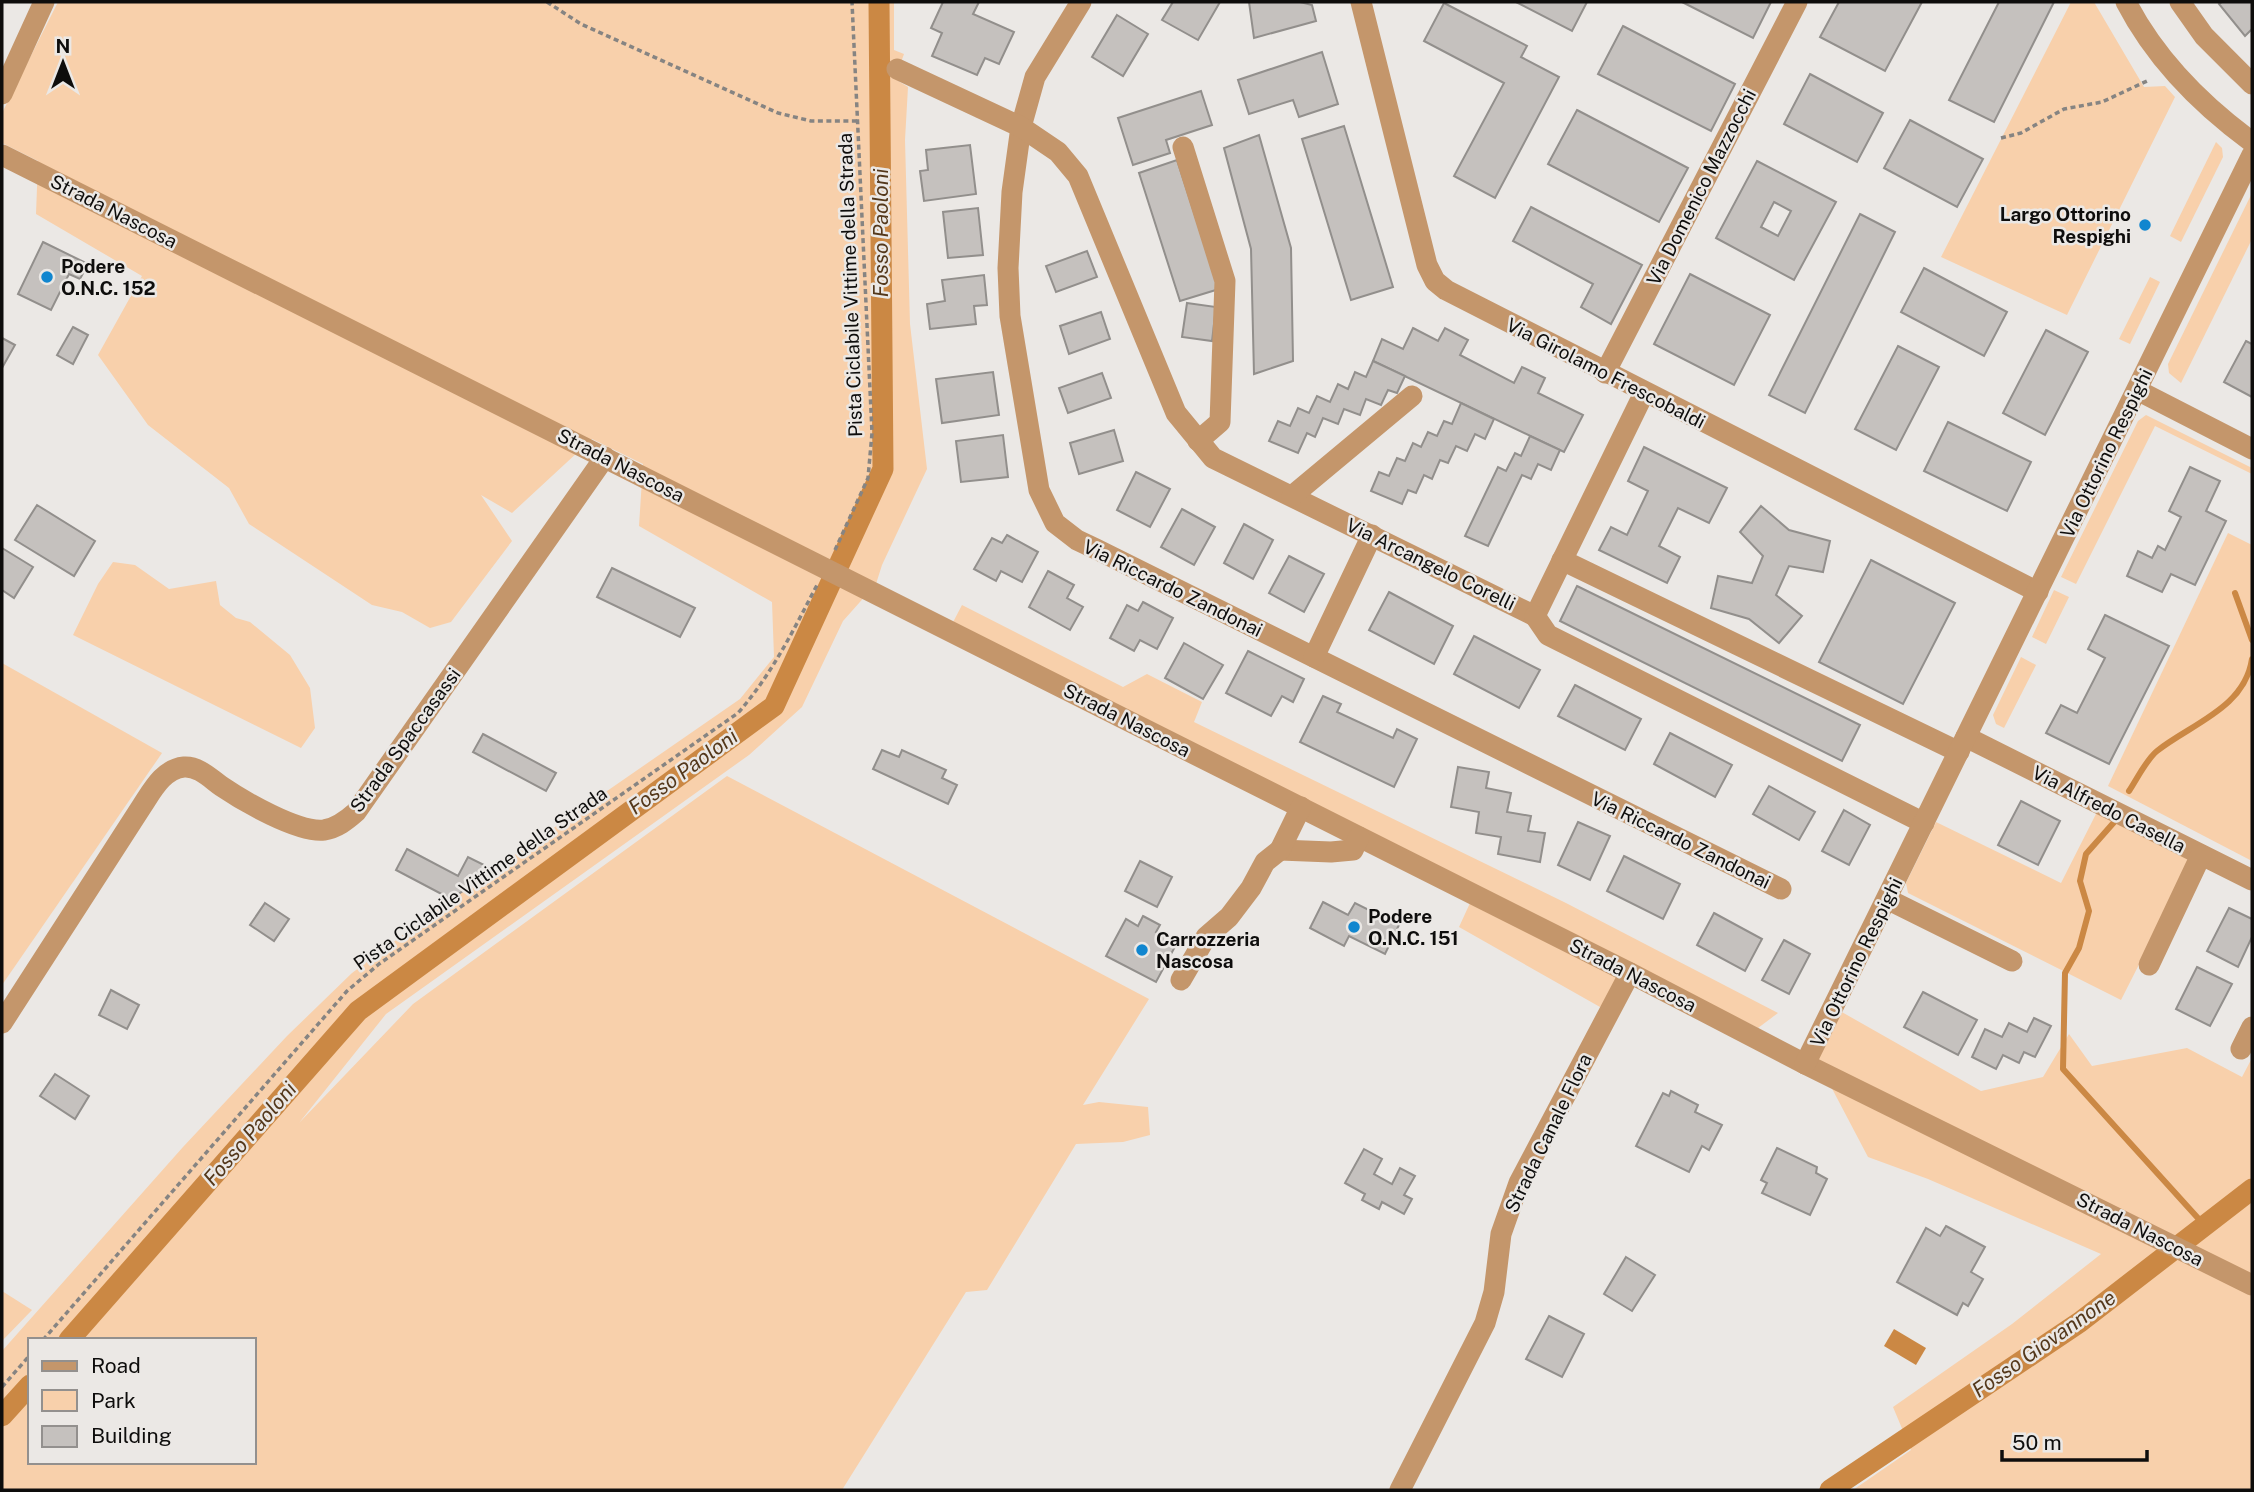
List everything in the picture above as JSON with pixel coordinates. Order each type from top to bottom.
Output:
[{"type":"street","points":[[2,94],[44,2]]},
{"type":"street","name":"Via Riccardo Zandonai","points":[[1081,2],[1035,77],[1021,127],[1012,192],[1008,268],[1010,316],[1039,490],[1055,523],[1077,540],[1781,889]]},
{"type":"street","name":"Via Girolamo Frescobaldi","points":[[1361,2],[1427,265],[1435,281],[1446,290],[1605,373],[2038,592]]},
{"type":"street","name":"Via Domenico Mazzocchi","points":[[1605,373],[1797,2]]},
{"type":"street","points":[[2126,2],[2160,56],[2188,89],[2252,142]]},
{"type":"street","points":[[2180,2],[2204,36],[2252,84]]},
{"type":"street","name":"Via Arcangelo Corelli","points":[[897,69],[1021,127],[1058,152],[1078,176],[1176,412],[1213,458],[1535,616],[1644,393]]},
{"type":"street","points":[[1183,147],[1224,281],[1220,422],[1198,440]]},
{"type":"street","name":"Strada Nascosa","points":[[2,155],[1301,807],[1805,1064],[2252,1286]]},
{"type":"street","name":"Via Ottorino Respighi","points":[[1805,1064],[2252,155]]},
{"type":"street","points":[[2137,390],[2252,449]]},
{"type":"street","points":[[1292,496],[1412,396]]},
{"type":"street","name":"Strada Spaccasassi","points":[[2,1023],[142,806],[159,781],[169,773],[187,767],[198,770],[238,797],[307,829],[332,828],[356,812],[605,457]]},
{"type":"street","points":[[1314,657],[1373,535]]},
{"type":"street","points":[[1562,560],[1963,745]]},
{"type":"street","points":[[1535,616],[1548,635],[1924,823]]},
{"type":"street","name":"Via Alfredo Casella","points":[[1963,745],[2252,880]]},
{"type":"street","points":[[1181,980],[1206,937],[1229,917],[1251,888],[1265,862],[1280,850],[1301,807]]},
{"type":"street","points":[[1280,850],[1353,850],[1359,837]]},
{"type":"street","points":[[2149,965],[2202,855]]},
{"type":"street","points":[[1887,899],[2012,961]]},
{"type":"street","name":"Strada Canale Flora","points":[[1401,1490],[1485,1323],[1494,1293],[1503,1225],[1519,1183],[1630,973]]},
{"type":"street","points":[[2241,1049],[2252,1027]]},
{"type":"path","points":[[547,2],[581,24],[778,113],[811,121],[858,121]]},
{"type":"path","name":"Pista Ciclabile Vittime della Strada","points":[[45,1338],[347,991],[379,964],[738,713],[761,686],[780,656],[853,516],[869,478],[872,433],[852,2]]},
{"type":"path","points":[[2001,138],[2021,133],[2064,109],[2102,102],[2147,82]]},
{"type":"path","points":[[2,1387],[28,1357]]},
{"type":"green space","points":[[58,2],[894,2],[894,50],[904,54],[895,79],[908,87],[905,140],[910,324],[927,469],[882,565],[876,584],[843,621],[802,707],[749,755],[386,1014],[299,1123],[413,1004],[727,776],[1149,999],[1083,1105],[1099,1102],[1148,1107],[1150,1135],[1123,1142],[1076,1144],[987,1290],[966,1292],[842,1490],[2,1490],[2,1351],[183,1147],[287,1036],[352,973],[451,899],[740,699],[774,657],[772,602],[639,526],[643,464],[592,439],[512,513],[481,495],[512,541],[451,622],[430,628],[402,612],[372,605],[249,524],[229,488],[148,425],[98,355],[142,276],[36,214],[38,161],[2,143],[2,113]]},
{"type":"green space","points":[[2071,2],[2094,2],[2144,87],[2165,86],[2175,97],[2067,315],[1941,257]]},
{"type":"green space","points":[[2216,142],[2222,148],[2223,157],[2181,242],[2170,236]]},
{"type":"green space","points":[[2252,193],[2252,239],[2181,383],[2169,373],[2168,364]]},
{"type":"green space","points":[[2150,277],[2160,282],[2130,344],[2119,339]]},
{"type":"green space","points":[[2146,415],[2252,468],[2252,474],[2155,426],[2076,584],[2061,577],[2138,421]]},
{"type":"green space","points":[[2228,533],[2252,545],[2252,861],[2108,786]]},
{"type":"green space","points":[[113,562],[135,565],[169,589],[216,581],[220,605],[236,618],[250,622],[290,655],[310,688],[315,728],[301,748],[73,635],[98,584]]},
{"type":"green space","points":[[2054,590],[2069,597],[2046,644],[2032,637]]},
{"type":"green space","points":[[962,605],[1123,687],[1147,674],[1202,702],[1194,722],[1566,903],[1778,1013],[1758,1028],[1645,972],[1600,1007],[1459,927],[1476,890],[951,626]]},
{"type":"green space","points":[[2021,657],[2036,665],[2004,728],[1996,724],[1993,715]]},
{"type":"green space","points":[[2,663],[162,753],[2,985]]},
{"type":"green space","points":[[2097,812],[2192,860],[2121,1000],[1908,893],[1906,883],[1936,822],[2061,883]]},
{"type":"green space","points":[[1840,1011],[1981,1091],[2043,1077],[2069,1034],[2092,1066],[2187,1048],[2242,1077],[2252,1058],[2252,1490],[1853,1490],[1911,1450],[1893,1407],[2012,1324],[2101,1254],[1928,1179],[1868,1157],[1817,1060]]},
{"type":"green space","points":[[2,1291],[32,1310],[2,1341]]},
{"type":"shaded area","points":[[1894,1329],[1926,1348],[1916,1365],[1884,1346]]},
{"type":"building","points":[[943,2],[979,2],[973,14],[1014,32],[999,64],[985,58],[977,75],[932,56],[942,33],[931,28]]},
{"type":"building","points":[[1173,2],[1220,2],[1198,40],[1162,20]]},
{"type":"building","points":[[1249,2],[1300,2],[1312,5],[1316,21],[1254,38]]},
{"type":"building","points":[[1516,2],[1587,2],[1572,31]]},
{"type":"building","points":[[1682,2],[1771,2],[1753,38]]},
{"type":"building","points":[[1839,2],[1922,2],[1885,71],[1820,37]]},
{"type":"building","points":[[1999,2],[2054,2],[1994,122],[1949,100]]},
{"type":"building","points":[[2252,2],[2252,29],[2245,36],[2219,4]]},
{"type":"building","points":[[1444,3],[1527,46],[1521,57],[1559,77],[1495,198],[1454,176],[1504,83],[1424,41]]},
{"type":"building","points":[[1117,15],[1148,34],[1123,76],[1092,57]]},
{"type":"building","points":[[1623,26],[1735,84],[1711,131],[1598,74]]},
{"type":"building","points":[[1322,52],[1338,104],[1299,117],[1293,100],[1249,114],[1238,80]]},
{"type":"building","points":[[1810,74],[1883,113],[1857,162],[1784,124]]},
{"type":"building","points":[[1201,91],[1212,125],[1166,140],[1170,153],[1133,165],[1118,118]]},
{"type":"building","points":[[1577,110],[1688,168],[1659,222],[1548,164]]},
{"type":"building","points":[[1910,120],[1983,159],[1957,207],[1884,168]]},
{"type":"building","points":[[1344,126],[1393,287],[1351,300],[1302,139]]},
{"type":"building","points":[[1259,135],[1291,248],[1293,361],[1254,374],[1251,249],[1224,148]]},
{"type":"building","points":[[970,145],[976,194],[924,201],[920,171],[928,170],[926,150]]},
{"type":"building","points":[[1177,160],[1219,289],[1180,301],[1139,173]]},
{"type":"building","points":[[1757,161],[1836,202],[1794,280],[1716,238]],"holes":[[[1774,202],[1791,211],[1778,236],[1761,227]]]},
{"type":"building","points":[[1531,207],[1642,265],[1611,324],[1581,307],[1593,284],[1513,241]]},
{"type":"building","points":[[978,208],[983,255],[948,258],[943,212]]},
{"type":"building","points":[[1860,214],[1895,232],[1805,413],[1769,395]]},
{"type":"building","name":"Podere O.N.C. 152","points":[[43,242],[88,264],[80,279],[69,274],[51,310],[18,294]]},
{"type":"building","points":[[1087,251],[1097,277],[1056,292],[1046,266]]},
{"type":"building","points":[[1924,268],[2007,312],[1984,356],[1901,312]]},
{"type":"building","points":[[1690,274],[1770,315],[1734,385],[1654,344]]},
{"type":"building","points":[[984,275],[987,305],[974,306],[976,324],[930,329],[927,304],[945,301],[942,280]]},
{"type":"building","points":[[1187,303],[1216,307],[1212,341],[1182,337]]},
{"type":"building","points":[[1101,312],[1110,339],[1069,354],[1060,326]]},
{"type":"building","points":[[73,327],[88,335],[73,364],[57,355]]},
{"type":"building","points":[[1413,328],[1438,341],[1445,328],[1468,340],[1460,355],[1514,383],[1522,367],[1545,378],[1538,393],[1583,415],[1564,452],[1373,361],[1382,339],[1403,349]]},
{"type":"building","points":[[2046,330],[2088,352],[2045,435],[2003,413]]},
{"type":"building","points":[[2,338],[15,345],[2,368]]},
{"type":"building","points":[[2246,341],[2252,344],[2252,397],[2224,382]]},
{"type":"building","points":[[1898,346],[1939,367],[1896,450],[1855,429]]},
{"type":"building","points":[[1373,361],[1405,376],[1397,393],[1388,390],[1381,405],[1366,399],[1360,415],[1344,409],[1338,424],[1323,418],[1315,437],[1307,433],[1298,453],[1269,441],[1278,421],[1290,426],[1298,408],[1309,413],[1317,396],[1330,402],[1338,384],[1348,389],[1355,372],[1366,377]]},
{"type":"building","points":[[993,372],[999,415],[942,423],[936,379]]},
{"type":"building","points":[[1102,373],[1111,398],[1068,413],[1059,388]]},
{"type":"building","points":[[1461,403],[1494,419],[1485,439],[1475,434],[1467,451],[1456,446],[1448,463],[1440,460],[1432,479],[1424,475],[1416,493],[1408,490],[1402,504],[1371,491],[1379,472],[1389,476],[1397,458],[1405,461],[1413,443],[1421,447],[1428,432],[1437,436],[1444,421],[1452,424]]},
{"type":"building","points":[[1948,422],[2031,462],[2007,511],[1924,471]]},
{"type":"building","points":[[1114,430],[1123,461],[1079,474],[1070,443]]},
{"type":"building","points":[[1003,435],[1008,477],[961,482],[956,441]]},
{"type":"building","points":[[1530,436],[1560,450],[1551,470],[1538,464],[1531,479],[1522,475],[1488,546],[1465,536],[1498,467],[1506,471],[1515,453],[1521,456]]},
{"type":"building","points":[[1644,447],[1727,488],[1709,523],[1678,508],[1659,546],[1680,557],[1667,583],[1599,550],[1611,527],[1627,535],[1648,491],[1628,481]]},
{"type":"building","points":[[2190,467],[2220,481],[2206,511],[2226,521],[2195,585],[2171,574],[2162,592],[2127,576],[2138,551],[2152,558],[2158,546],[2165,550],[2181,517],[2169,511]]},
{"type":"building","points":[[1136,472],[1170,489],[1150,527],[1117,510]]},
{"type":"building","points":[[37,505],[95,541],[74,576],[15,540]]},
{"type":"building","points":[[1761,506],[1789,530],[1830,541],[1823,572],[1789,566],[1776,595],[1802,616],[1779,643],[1749,619],[1711,608],[1718,576],[1752,583],[1763,556],[1740,532]]},
{"type":"building","points":[[1182,509],[1215,527],[1194,565],[1161,547]]},
{"type":"building","points":[[1244,524],[1273,540],[1253,579],[1224,563]]},
{"type":"building","points":[[1007,535],[1038,552],[1022,582],[1001,571],[996,581],[974,569],[992,538],[1002,543]]},
{"type":"building","points":[[2,548],[33,567],[14,598],[2,590]]},
{"type":"building","points":[[1289,556],[1324,574],[1304,612],[1269,593]]},
{"type":"building","points":[[1871,560],[1955,603],[1903,704],[1819,662]]},
{"type":"building","points":[[612,568],[695,608],[680,637],[597,597]]},
{"type":"building","points":[[1048,571],[1074,585],[1067,598],[1083,607],[1070,630],[1029,607]]},
{"type":"building","points":[[1577,586],[1860,725],[1842,761],[1560,621]]},
{"type":"building","points":[[1389,592],[1453,626],[1434,664],[1369,630]]},
{"type":"building","points":[[1143,602],[1173,618],[1157,649],[1140,640],[1134,651],[1110,638],[1127,605],[1138,611]]},
{"type":"building","points":[[2105,615],[2169,646],[2109,764],[2046,733],[2061,705],[2077,713],[2105,658],[2088,649]]},
{"type":"building","points":[[1474,636],[1540,670],[1519,708],[1454,674]]},
{"type":"building","points":[[1184,643],[1223,665],[1203,699],[1165,678]]},
{"type":"building","points":[[1248,651],[1304,679],[1293,702],[1282,696],[1271,716],[1226,693]]},
{"type":"building","points":[[1575,685],[1641,719],[1625,750],[1558,716]]},
{"type":"building","points":[[1323,696],[1341,704],[1337,712],[1393,738],[1397,729],[1417,739],[1394,787],[1300,742]]},
{"type":"building","points":[[1670,733],[1732,765],[1715,797],[1654,764]]},
{"type":"building","points":[[483,734],[556,773],[546,791],[473,752]]},
{"type":"building","points":[[882,750],[899,757],[902,750],[946,770],[942,778],[957,785],[948,804],[873,769]]},
{"type":"building","points":[[1458,767],[1489,772],[1486,788],[1511,793],[1507,812],[1531,816],[1528,831],[1545,833],[1540,862],[1498,854],[1501,837],[1476,833],[1479,812],[1451,807]]},
{"type":"building","points":[[1769,786],[1815,812],[1799,840],[1753,814]]},
{"type":"building","points":[[2021,801],[2060,821],[2038,865],[1998,845]]},
{"type":"building","points":[[1844,810],[1870,825],[1849,865],[1822,851]]},
{"type":"building","points":[[1578,822],[1610,836],[1590,880],[1558,865]]},
{"type":"building","points":[[407,849],[458,876],[468,857],[494,870],[451,899],[396,870]]},
{"type":"building","points":[[1624,856],[1680,884],[1663,919],[1607,891]]},
{"type":"building","points":[[1140,861],[1172,877],[1157,907],[1125,891]]},
{"type":"building","name":"Podere O.N.C. 151","points":[[1323,902],[1348,915],[1355,903],[1399,925],[1385,954],[1349,936],[1344,946],[1310,928]]},
{"type":"building","points":[[265,903],[289,919],[274,941],[250,925]]},
{"type":"building","points":[[2229,908],[2252,919],[2252,937],[2238,967],[2207,951]]},
{"type":"building","points":[[1714,913],[1762,939],[1745,971],[1697,945]]},
{"type":"building","name":"Carrozzeria Nascosa","points":[[1143,916],[1160,925],[1156,932],[1177,943],[1156,982],[1106,956],[1126,919],[1138,926]]},
{"type":"building","points":[[1784,940],[1810,954],[1789,994],[1762,980]]},
{"type":"building","points":[[2197,967],[2232,984],[2210,1026],[2176,1009]]},
{"type":"building","points":[[111,990],[139,1005],[127,1029],[99,1015]]},
{"type":"building","points":[[1923,992],[1977,1020],[1958,1055],[1904,1027]]},
{"type":"building","points":[[2034,1018],[2051,1026],[2035,1057],[2024,1052],[2019,1063],[2003,1055],[1996,1069],[1972,1057],[1985,1029],[2002,1037],[2009,1023],[2027,1032]]},
{"type":"building","points":[[55,1074],[89,1096],[75,1119],[40,1096]]},
{"type":"building","points":[[1671,1091],[1698,1105],[1695,1112],[1722,1125],[1709,1150],[1702,1146],[1689,1172],[1636,1146],[1663,1093],[1669,1096]]},
{"type":"building","points":[[1777,1148],[1817,1167],[1816,1173],[1827,1179],[1810,1215],[1762,1193],[1767,1183],[1761,1180]]},
{"type":"building","points":[[1364,1149],[1382,1159],[1374,1174],[1392,1184],[1400,1168],[1415,1176],[1404,1195],[1412,1199],[1404,1214],[1382,1202],[1379,1209],[1362,1200],[1365,1194],[1345,1183]]},
{"type":"building","points":[[1946,1226],[1985,1247],[1971,1272],[1983,1279],[1968,1306],[1963,1303],[1957,1315],[1897,1282],[1926,1228],[1940,1236]]},
{"type":"building","points":[[1626,1257],[1655,1275],[1632,1311],[1604,1294]]},
{"type":"building","points":[[1549,1316],[1584,1334],[1562,1377],[1526,1359]]},
{"type":"waterway","name":"Fosso Paoloni","points":[[71,1338],[358,1011],[774,706],[883,469],[879,2]]},
{"type":"waterway","points":[[2235,593],[2252,640]]},
{"type":"waterway","points":[[2129,791],[2145,764],[2157,751],[2228,703],[2247,676],[2252,659]]},
{"type":"waterway","points":[[2116,820],[2086,854],[2080,881],[2089,911],[2079,948],[2065,973],[2063,1069],[2206,1227]]},
{"type":"waterway","name":"Fosso Giovannone","points":[[1830,1490],[2080,1322],[2252,1189]]},
{"type":"waterway","name":"Fosso Paoloni","points":[[2,1416],[28,1387]]},
{"type":"place","name":"Largo Ottorino Respighi","points":[[2145,225]]},
{"type":"place","name":"Podere O.N.C. 152","points":[[47,277]]},
{"type":"place","name":"Podere O.N.C. 151","points":[[1354,927]]},
{"type":"place","name":"Carrozzeria Nascosa","points":[[1142,950]]}]
